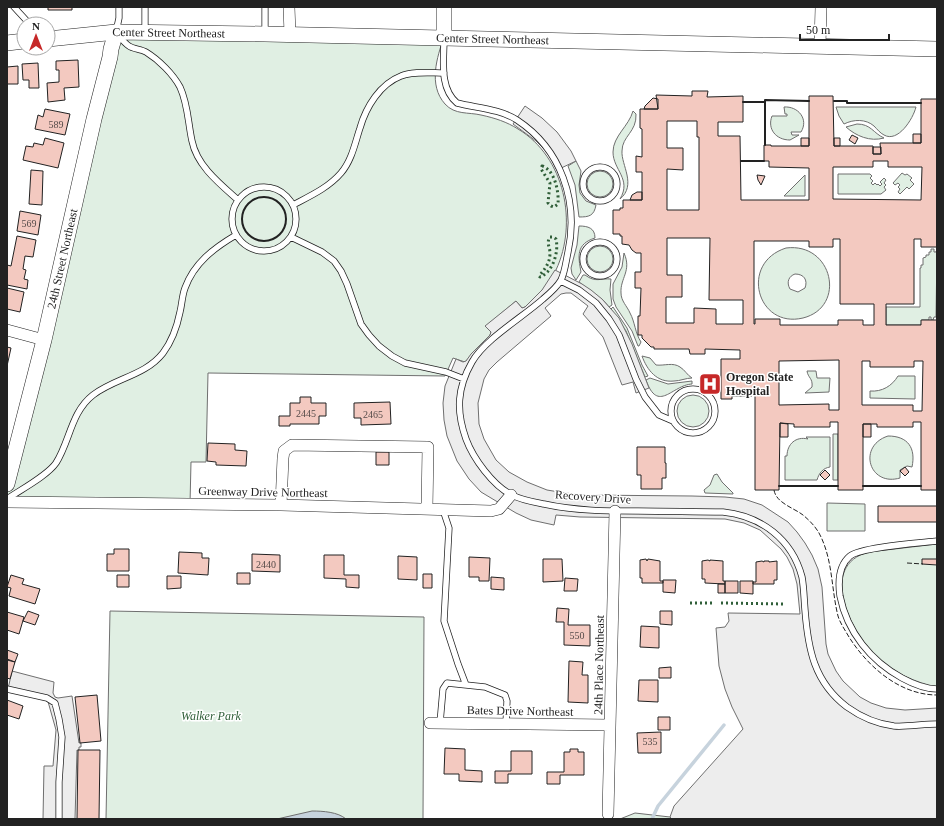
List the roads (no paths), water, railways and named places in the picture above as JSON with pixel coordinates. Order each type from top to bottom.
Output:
[{"type":"main road","points":[[444,7],[444,37]]},
{"type":"main road","name":"Center Street Northeast","points":[[56,38],[116,32],[290,34],[937,49]]},
{"type":"main road","name":"24th Street Northeast","points":[[7,484],[44,340],[94,119],[116,32]]},
{"type":"street","points":[[289,7],[290,34]]},
{"type":"street","points":[[820,46],[821,7]]},
{"type":"street","points":[[7,330],[44,340]]},
{"type":"street","points":[[281,505],[284,451],[292,445],[428,447],[427,509]]},
{"type":"street","name":"Greenway Drive Northeast","points":[[7,500],[281,505],[491,511],[499,509],[511,495]]},
{"type":"street","name":"24th Place Northeast","points":[[608,817],[615,511]]},
{"type":"street","name":"Bates Drive Northeast","points":[[435,723],[610,724]]},
{"type":"lane","points":[[14,7],[23,16]]},
{"type":"lane","points":[[119,7],[119,18],[116,32],[129,46],[146,52],[155,59],[179,87],[186,106],[195,151],[201,162],[210,173],[238,200]]},
{"type":"lane","points":[[145,7],[145,33]]},
{"type":"lane","points":[[265,7],[265,34]]},
{"type":"lane","name":"Recovery Drive","points":[[444,37],[444,73],[448,92],[452,98],[458,103],[485,109],[515,119],[539,138],[560,166],[566,183],[570,202],[570,245],[561,280],[530,310],[481,350],[473,361],[460,388],[460,413],[463,429],[468,446],[476,460],[484,470],[511,495],[552,506],[574,509],[615,511],[734,513],[748,517],[768,528],[786,545],[798,566],[804,589],[809,648],[822,681],[830,691],[839,701],[850,709],[872,720],[894,726],[937,724]]},
{"type":"lane","points":[[293,205],[332,183],[342,172],[354,150],[360,127],[367,110],[378,93],[390,82],[401,76],[418,73],[444,73]]},
{"type":"lane","points":[[596,168],[607,168],[612,171],[617,180],[616,191],[613,196],[604,201],[598,202],[592,200],[584,191],[583,186],[586,174],[596,168]]},
{"type":"lane","points":[[259,188],[269,188],[278,191],[287,197],[293,205],[296,214],[296,222],[291,237],[286,243],[277,249],[268,251],[256,250],[244,244],[236,235],[233,219],[234,208],[238,200],[246,193],[259,188]]},
{"type":"lane","points":[[7,500],[55,464],[85,402],[94,394],[152,365],[162,354],[174,334],[178,323],[185,289],[196,267],[219,245],[236,235]]},
{"type":"lane","points":[[291,237],[322,252],[334,261],[347,284],[361,324],[379,346],[392,356],[405,363],[446,372],[464,379]]},
{"type":"lane","points":[[599,242],[610,246],[616,255],[615,266],[607,274],[596,276],[591,274],[584,266],[582,260],[585,250],[594,243],[599,242]]},
{"type":"lane","points":[[561,280],[579,290],[596,303],[604,314],[619,335],[636,379],[645,397],[659,415],[673,421],[684,431],[691,433],[699,432],[706,429],[711,424],[715,410],[714,402],[710,396],[698,389],[690,388],[684,390],[673,400],[671,414],[673,421]]},
{"type":"lane","points":[[443,509],[449,528],[444,621],[466,685]]},
{"type":"lane","points":[[937,541],[866,550],[854,554],[844,564],[839,575],[838,583],[845,614],[855,634],[869,653],[888,669],[914,684],[937,689]]},
{"type":"lane","points":[[435,723],[442,689],[447,683],[485,687],[505,695],[507,701],[506,724]]},
{"type":"lane","points":[[7,689],[47,698],[55,704],[62,737],[59,782],[59,819]]},
{"type":"waterway","points":[[652,819],[658,806],[724,725]]},
{"type":"place","name":"Oregon State Hospital","points":[[710,384]]},
{"type":"park label","name":"Walker Park","points":[[211,716]]}]
